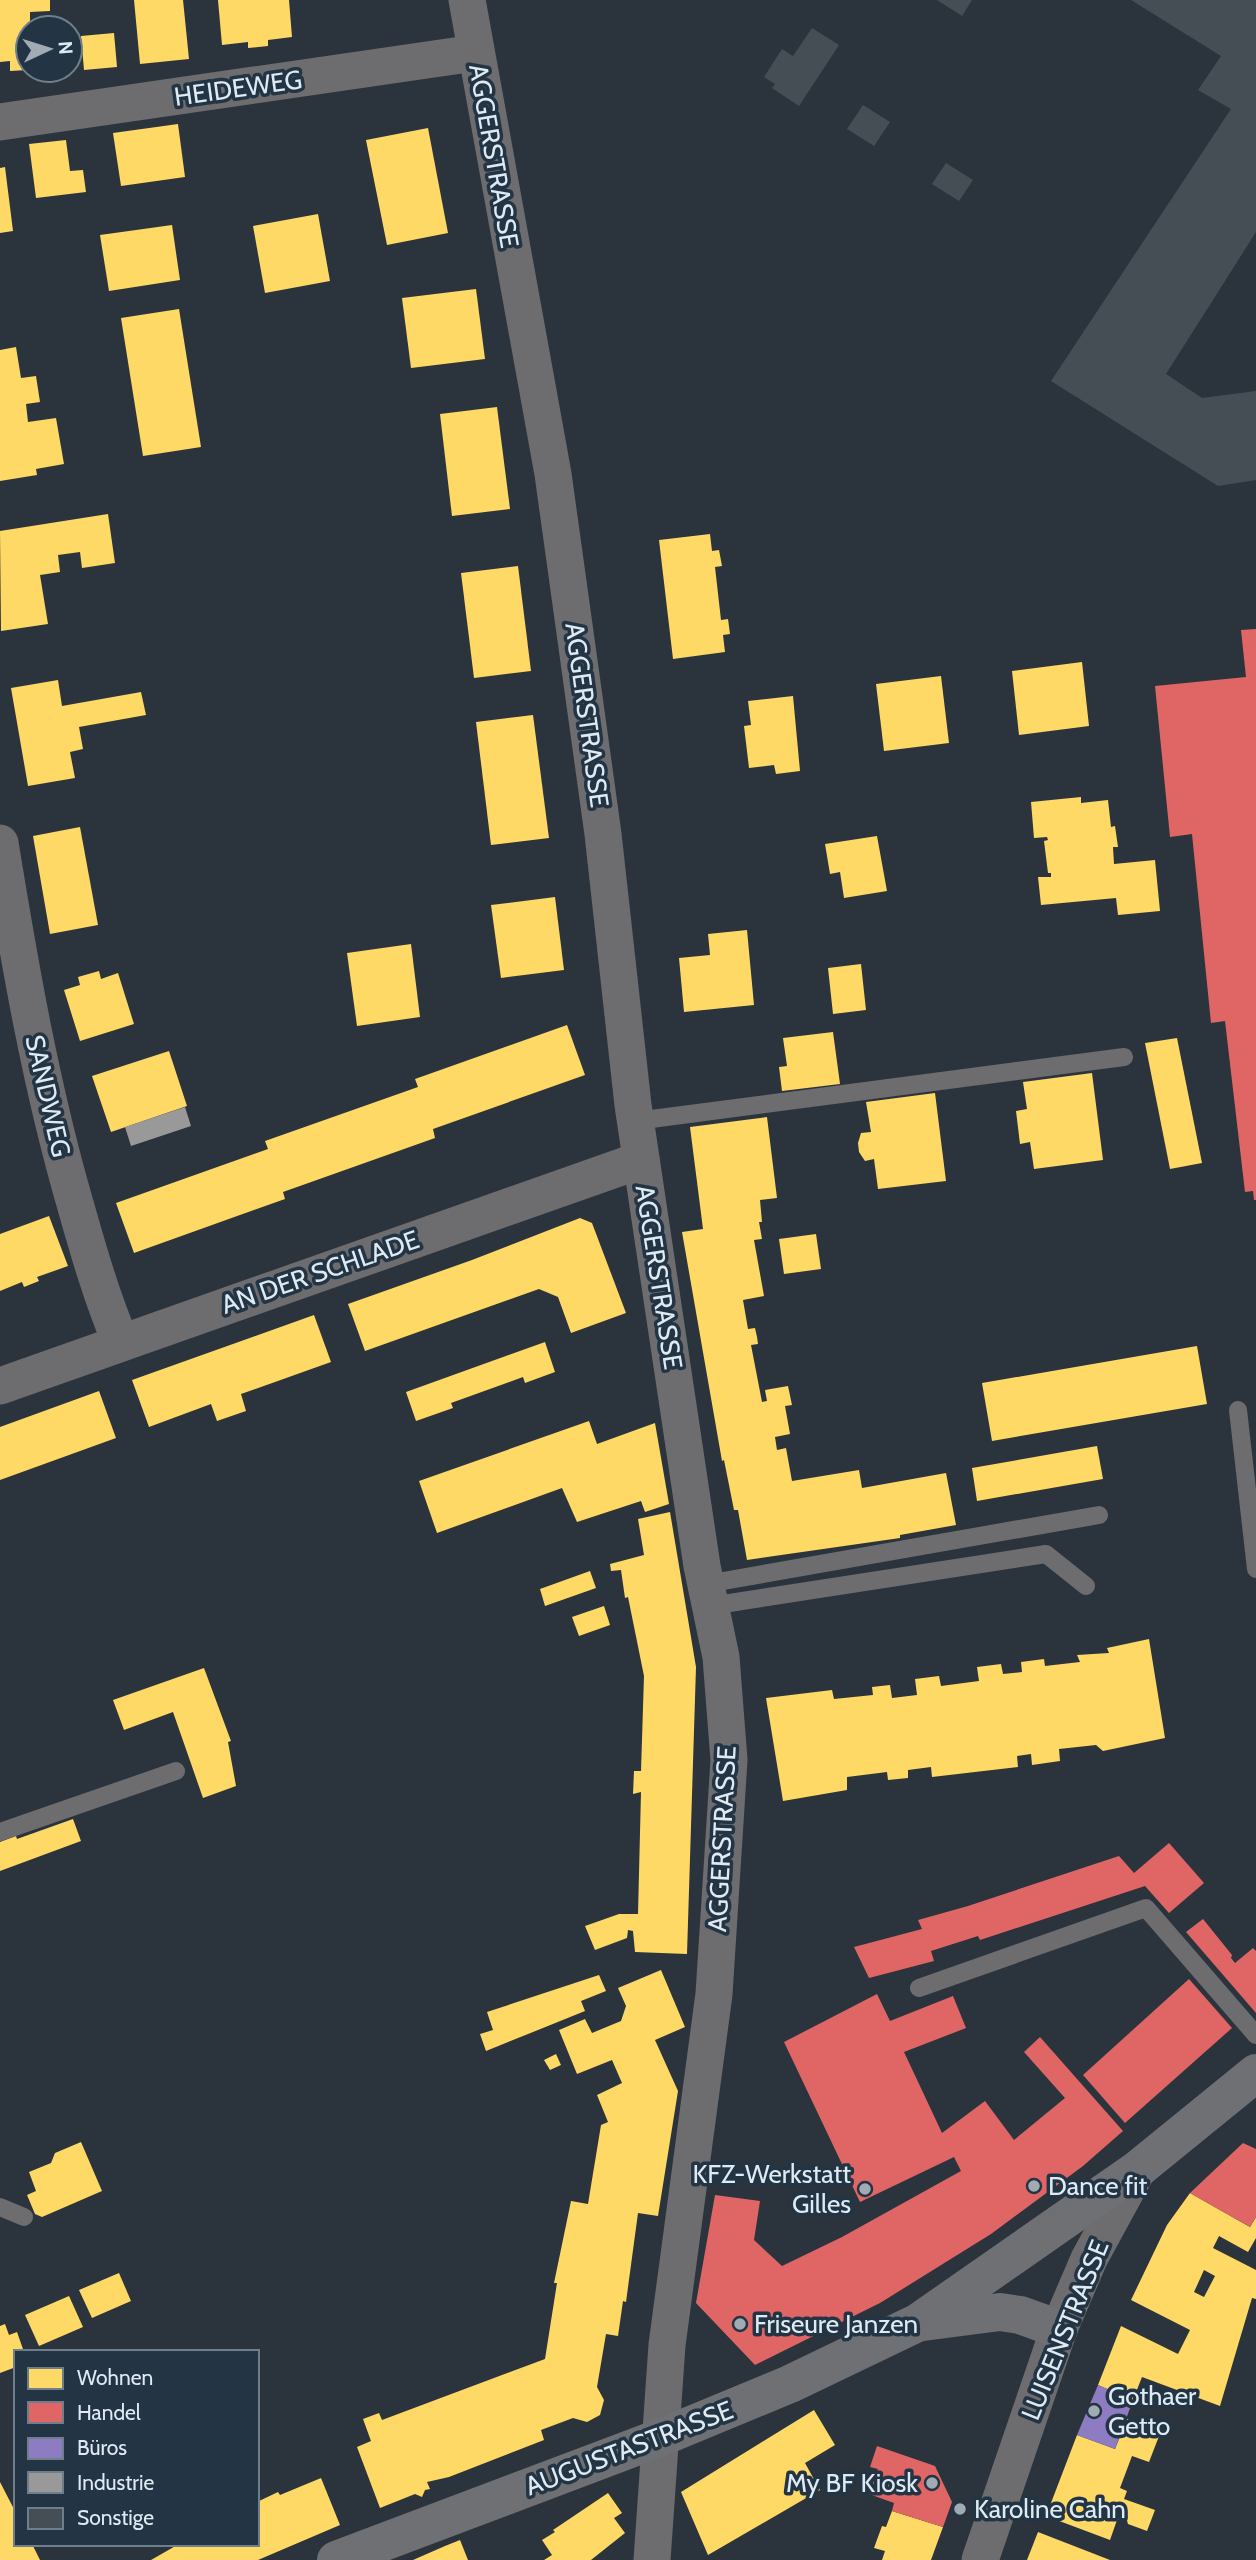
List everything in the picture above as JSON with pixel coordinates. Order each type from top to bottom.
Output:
[{"type":"main road","name":"LUISENSTRASSE","points":[[1138,2169],[1254,2079]]},
{"type":"main road","name":"AUGUSTASTRASSE","points":[[336,2560],[662,2437],[790,2384],[917,2323],[1138,2169]]},
{"type":"main road","name":"AUGUSTASTRASSE","points":[[917,2323],[1000,2312],[1020,2315],[1059,2329]]},
{"type":"street","name":"AGGERSTRASSE","points":[[467,0],[553,474],[603,834],[641,1160],[708,1595],[721,1657],[729,1760],[714,1994],[667,2345],[662,2437],[648,2559]]},
{"type":"street","name":"HEIDEWEG","points":[[0,122],[475,52]]},
{"type":"street","name":"SANDWEG","points":[[0,843],[28,1012],[62,1161],[101,1296],[121,1343]]},
{"type":"street","name":"AN DER SCHLADE","points":[[0,1385],[641,1160]]},
{"type":"street","name":"LUISENSTRASSE","points":[[980,2560],[1059,2329],[1089,2259],[1138,2169]]},
{"type":"lane","points":[[636,1121],[1124,1057]]},
{"type":"lane","points":[[1238,1410],[1256,1569]]},
{"type":"lane","points":[[708,1595],[1099,1515]]},
{"type":"lane","points":[[708,1595],[1046,1553],[1086,1586]]},
{"type":"lane","points":[[0,1832],[176,1770]]},
{"type":"lane","points":[[919,1988],[1146,1908],[1256,2035]]},
{"type":"lane","points":[[0,2207],[24,2217]]},
{"type":"building: Wohnen","points":[[0,0],[50,0],[50,11],[14,14],[14,71],[10,71],[10,61],[0,62]]},
{"type":"building: Wohnen","points":[[134,0],[183,0],[189,59],[140,64]]},
{"type":"building: Wohnen","points":[[218,0],[289,0],[292,37],[268,40],[268,46],[248,48],[248,42],[222,45]]},
{"type":"building: Wohnen","points":[[114,33],[117,67],[84,70],[84,36]]},
{"type":"building: Wohnen","points":[[178,124],[185,177],[121,186],[113,133]]},
{"type":"building: Wohnen","points":[[428,128],[448,233],[387,245],[366,140]]},
{"type":"building: Wohnen","points":[[66,140],[70,171],[83,170],[86,192],[36,198],[29,144]]},
{"type":"building: Wohnen","points":[[5,167],[13,231],[0,233],[0,168]]},
{"type":"building: Wohnen","points":[[318,214],[330,281],[265,293],[253,226]]},
{"type":"building: Wohnen","points":[[172,225],[180,280],[109,291],[100,235]]},
{"type":"building: Wohnen","points":[[476,289],[485,359],[411,368],[402,298]]},
{"type":"building: Wohnen","points":[[179,309],[201,447],[143,456],[121,318]]},
{"type":"building: Wohnen","points":[[16,347],[21,378],[36,376],[40,402],[26,404],[28,422],[56,418],[64,464],[36,469],[37,475],[0,481],[0,350]]},
{"type":"building: Wohnen","points":[[497,407],[510,509],[452,516],[440,414]]},
{"type":"building: Wohnen","points":[[108,514],[115,563],[82,568],[80,552],[58,555],[60,572],[40,575],[48,624],[1,631],[0,531]]},
{"type":"building: Wohnen","points":[[710,534],[712,551],[719,550],[722,566],[715,567],[721,620],[728,619],[730,634],[723,635],[725,652],[673,659],[659,540]]},
{"type":"building: Wohnen","points":[[518,566],[531,671],[474,678],[461,573]]},
{"type":"building: Wohnen","points":[[1082,662],[1089,726],[1019,735],[1012,671]]},
{"type":"building: Wohnen","points":[[941,676],[949,743],[884,751],[876,684]]},
{"type":"building: Wohnen","points":[[58,680],[62,706],[141,692],[146,715],[79,727],[83,749],[70,752],[75,778],[28,786],[11,688]]},
{"type":"building: Wohnen","points":[[793,696],[800,771],[776,774],[774,765],[749,768],[744,726],[751,725],[748,701]]},
{"type":"building: Wohnen","points":[[533,715],[549,838],[491,845],[476,722]]},
{"type":"building: Wohnen","points":[[1081,797],[1081,803],[1108,800],[1111,827],[1115,826],[1118,847],[1113,847],[1114,864],[1155,860],[1160,911],[1118,915],[1116,898],[1041,905],[1038,877],[1051,877],[1051,873],[1048,873],[1044,841],[1048,840],[1047,837],[1034,838],[1031,802]]},
{"type":"building: Wohnen","points":[[80,827],[98,925],[50,934],[33,836]]},
{"type":"building: Wohnen","points":[[877,836],[887,891],[844,898],[840,872],[830,874],[825,844]]},
{"type":"building: Wohnen","points":[[555,897],[564,970],[501,978],[491,905]]},
{"type":"building: Wohnen","points":[[747,930],[754,1005],[684,1012],[679,958],[710,955],[708,934]]},
{"type":"building: Wohnen","points":[[411,944],[420,1017],[357,1026],[347,953]]},
{"type":"building: Wohnen","points":[[861,964],[866,1010],[833,1014],[828,968]]},
{"type":"building: Wohnen","points":[[99,971],[101,979],[118,973],[134,1024],[80,1041],[64,990],[80,985],[78,977]]},
{"type":"building: Wohnen","points":[[567,1025],[585,1075],[433,1129],[435,1138],[283,1192],[285,1199],[134,1253],[116,1203],[268,1149],[265,1141],[418,1087],[415,1079]]},
{"type":"building: Wohnen","points":[[833,1032],[840,1084],[782,1091],[779,1067],[787,1066],[783,1038]]},
{"type":"building: Wohnen","points":[[1177,1038],[1202,1163],[1170,1169],[1145,1043]]},
{"type":"building: Wohnen","points":[[169,1051],[187,1106],[111,1132],[92,1076]]},
{"type":"building: Wohnen","points":[[1092,1073],[1103,1160],[1034,1169],[1030,1142],[1020,1144],[1016,1111],[1027,1109],[1023,1082]]},
{"type":"building: Wohnen","points":[[935,1093],[946,1181],[878,1189],[874,1159],[865,1161],[859,1152],[861,1133],[871,1132],[866,1102]]},
{"type":"building: Wohnen","points":[[767,1117],[777,1198],[760,1200],[762,1222],[759,1222],[762,1239],[754,1240],[764,1296],[743,1300],[748,1329],[755,1328],[757,1337],[758,1344],[751,1345],[762,1402],[767,1401],[765,1390],[788,1386],[792,1405],[785,1406],[790,1434],[775,1437],[777,1450],[786,1448],[792,1481],[859,1470],[862,1488],[946,1473],[956,1525],[900,1535],[900,1538],[747,1560],[738,1510],[734,1510],[724,1460],[722,1461],[682,1232],[703,1229],[690,1127]]},
{"type":"building: Wohnen","points":[[49,1216],[68,1266],[37,1277],[39,1281],[24,1287],[22,1282],[0,1291],[0,1234]]},
{"type":"building: Wohnen","points":[[580,1218],[592,1223],[626,1313],[571,1333],[558,1297],[539,1289],[365,1351],[348,1304]]},
{"type":"building: Wohnen","points":[[816,1234],[821,1269],[784,1274],[779,1239]]},
{"type":"building: Wohnen","points":[[314,1315],[331,1362],[241,1394],[246,1411],[217,1421],[211,1404],[149,1427],[132,1380]]},
{"type":"building: Wohnen","points":[[545,1342],[555,1372],[525,1383],[523,1377],[451,1403],[453,1408],[416,1421],[406,1392]]},
{"type":"building: Wohnen","points":[[1197,1346],[1207,1404],[992,1441],[982,1383]]},
{"type":"building: Wohnen","points":[[99,1391],[116,1438],[0,1480],[0,1427]]},
{"type":"building: Wohnen","points":[[589,1421],[597,1444],[655,1423],[669,1504],[645,1512],[641,1501],[577,1522],[562,1488],[437,1533],[419,1481]]},
{"type":"building: Wohnen","points":[[1097,1446],[1103,1479],[977,1501],[972,1468]]},
{"type":"building: Wohnen","points":[[670,1512],[696,1667],[687,1954],[635,1952],[633,1931],[628,1930],[627,1938],[595,1950],[585,1926],[619,1914],[638,1914],[641,1792],[633,1794],[634,1771],[641,1771],[644,1676],[621,1570],[611,1571],[610,1564],[644,1555],[638,1519]]},
{"type":"building: Wohnen","points":[[590,1571],[596,1588],[545,1606],[540,1589]]},
{"type":"building: Wohnen","points":[[604,1606],[610,1625],[579,1636],[572,1617]]},
{"type":"building: Wohnen","points":[[1149,1639],[1165,1738],[1103,1751],[1096,1745],[1059,1749],[1060,1761],[1032,1765],[1031,1754],[1017,1756],[1018,1767],[932,1777],[931,1767],[908,1770],[908,1778],[888,1780],[887,1772],[847,1777],[847,1790],[783,1801],[766,1698],[832,1690],[834,1699],[873,1695],[872,1687],[890,1685],[892,1698],[917,1695],[915,1679],[939,1676],[941,1686],[979,1681],[977,1667],[1001,1664],[1003,1674],[1022,1672],[1021,1662],[1044,1659],[1045,1666],[1080,1662],[1077,1655],[1109,1653],[1107,1648]]},
{"type":"building: Wohnen","points":[[204,1668],[231,1741],[228,1742],[236,1786],[203,1798],[173,1712],[124,1730],[113,1700]]},
{"type":"building: Wohnen","points":[[73,1819],[81,1841],[0,1871],[0,1842],[16,1836],[17,1839]]},
{"type":"building: Wohnen","points":[[661,1970],[685,2027],[655,2040],[678,2091],[658,2216],[638,2213],[626,2302],[623,2301],[618,2336],[606,2334],[597,2387],[604,2400],[600,2415],[587,2422],[573,2418],[541,2430],[544,2440],[449,2477],[427,2482],[430,2489],[425,2490],[422,2497],[415,2494],[380,2508],[357,2447],[371,2441],[363,2419],[379,2413],[382,2420],[545,2359],[557,2283],[554,2283],[571,2201],[588,2204],[601,2125],[608,2122],[597,2095],[622,2083],[612,2060],[577,2074],[559,2030],[585,2019],[592,2033],[621,2021],[626,2006],[618,1988]]},
{"type":"building: Wohnen","points":[[599,1975],[606,1991],[581,2001],[585,2011],[486,2051],[480,2034],[493,2030],[487,2012]]},
{"type":"building: Wohnen","points":[[556,2054],[561,2065],[550,2070],[544,2060]]},
{"type":"building: Wohnen","points":[[81,2142],[102,2191],[42,2217],[35,2214],[27,2195],[36,2191],[29,2172],[51,2163],[55,2153]]},
{"type":"building: Wohnen","points":[[1190,2193],[1250,2227],[1256,2217],[1256,2238],[1248,2252],[1219,2236],[1213,2248],[1256,2270],[1256,2299],[1252,2298],[1220,2406],[1142,2377],[1133,2400],[1098,2385],[1121,2326],[1178,2354],[1190,2330],[1131,2300],[1167,2225]],"holes":[[[1204,2270],[1215,2276],[1204,2297],[1194,2292]]]},
{"type":"building: Wohnen","points":[[119,2273],[131,2301],[92,2318],[79,2290]]},
{"type":"building: Wohnen","points":[[69,2296],[83,2327],[39,2346],[25,2315]]},
{"type":"building: Wohnen","points":[[5,2324],[9,2335],[17,2332],[23,2350],[14,2350],[14,2368],[0,2373],[0,2326]]},
{"type":"building: Wohnen","points":[[814,2410],[835,2445],[805,2463],[820,2490],[708,2555],[681,2492]]},
{"type":"building: Wohnen","points":[[1127,2419],[1161,2431],[1149,2462],[1132,2456],[1120,2488],[1127,2491],[1124,2499],[1155,2510],[1147,2531],[1128,2524],[1126,2517],[1117,2520],[1110,2540],[1046,2516],[1077,2435],[1115,2449]]},
{"type":"building: Wohnen","points":[[321,2478],[340,2525],[258,2560],[151,2560],[176,2546],[259,2546],[259,2501],[278,2492],[280,2495]]},
{"type":"building: Wohnen","points":[[0,2482],[14,2509],[14,2546],[33,2546],[40,2560],[0,2560]]},
{"type":"building: Wohnen","points":[[608,2493],[622,2513],[614,2518],[625,2533],[591,2560],[544,2560],[552,2555],[542,2540]]},
{"type":"building: Wohnen","points":[[892,2511],[943,2527],[931,2560],[882,2560],[885,2551],[874,2548],[882,2526],[886,2527]]},
{"type":"building: Wohnen","points":[[1038,2532],[1110,2560],[1027,2560]]},
{"type":"building: Wohnen","points":[[460,2540],[468,2560],[413,2560],[445,2546]]},
{"type":"building: Handel","points":[[1256,629],[1254,1200],[1253,1191],[1245,1192],[1225,1021],[1211,1023],[1192,834],[1170,837],[1155,686],[1246,677],[1241,630]]},
{"type":"building: Handel","points":[[1169,1843],[1204,1883],[1169,1913],[1145,1886],[980,1940],[978,1936],[931,1951],[934,1961],[869,1978],[854,1947],[922,1929],[918,1920],[1119,1856],[1134,1873]]},
{"type":"building: Handel","points":[[1203,1919],[1232,1955],[1235,1963],[1253,1948],[1256,1951],[1256,2013],[1186,1932]]},
{"type":"building: Handel","points":[[1189,1979],[1232,2028],[1125,2123],[1083,2075]]},
{"type":"building: Handel","points":[[877,1994],[890,2021],[953,1996],[966,2028],[904,2052],[942,2133],[985,2101],[1014,2140],[1065,2098],[1024,2052],[1040,2037],[1123,2131],[1083,2166],[991,2234],[880,2303],[755,2365],[696,2303],[715,2195],[760,2201],[754,2240],[782,2266],[842,2237],[961,2171],[954,2157],[860,2202],[784,2042]]},
{"type":"building: Handel","points":[[1243,2143],[1256,2149],[1256,2217],[1250,2227],[1190,2193]]},
{"type":"building: Handel","points":[[877,2446],[935,2466],[952,2502],[943,2527],[892,2511],[894,2503],[869,2494],[878,2469],[870,2467]]},
{"type":"building: Büros","points":[[1098,2385],[1133,2400],[1115,2449],[1077,2435]]},
{"type":"building: Industrie","points":[[185,1107],[191,1126],[131,1146],[125,1127]]},
{"type":"building: Sonstige","points":[[937,0],[972,0],[962,16]]},
{"type":"building: Sonstige","points":[[1131,0],[1256,0],[1256,232],[1166,374],[1202,398],[1256,391],[1256,480],[1218,486],[1051,381],[1231,109],[1198,90],[1221,56]]},
{"type":"building: Sonstige","points":[[812,28],[839,45],[799,106],[772,88],[775,84],[764,77],[782,49],[793,56]]},
{"type":"building: Sonstige","points":[[863,105],[890,122],[874,146],[847,129]]},
{"type":"building: Sonstige","points":[[946,163],[973,180],[959,201],[932,184]]},
{"type":"place","name":"Dance fit","points":[[1034,2186]]},
{"type":"place","name":"KFZ-Werkstatt Gilles","points":[[865,2189]]},
{"type":"place","name":"Friseure Janzen","points":[[740,2324]]},
{"type":"place","name":"Gothaer Getto","points":[[1094,2411]]},
{"type":"place","name":"My BF Kiosk","points":[[932,2483]]},
{"type":"place","name":"Karoline Cahn","points":[[960,2509]]}]
